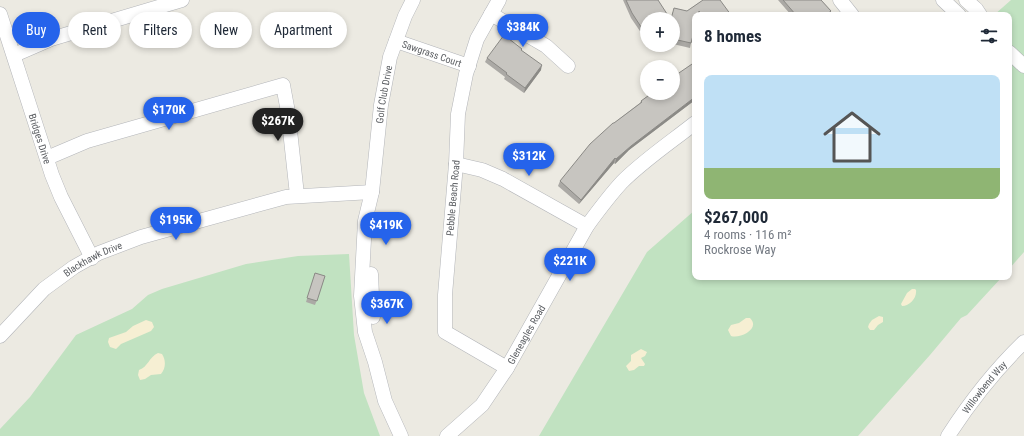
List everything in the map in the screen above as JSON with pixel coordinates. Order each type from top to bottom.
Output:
[{"type":"street","points":[[14,56],[51,39],[182,0]]},
{"type":"street","name":"Golf Club Drive","points":[[401,436],[385,400],[373,354],[365,332],[361,296],[365,221],[372,192],[381,105],[390,57],[413,0]]},
{"type":"street","name":"Pebble Beach Road","points":[[499,0],[477,40],[469,66],[458,114],[456,164],[445,295],[445,332],[507,368]]},
{"type":"street","points":[[840,0],[850,12]]},
{"type":"street","points":[[966,0],[978,12]]},
{"type":"street","points":[[947,1],[956,12]]},
{"type":"street","name":"Bridges Drive","points":[[0,14],[61,197],[92,258]]},
{"type":"street","points":[[491,14],[546,46],[568,66]]},
{"type":"street","name":"Sawgrass Court","points":[[396,41],[469,66]]},
{"type":"street","points":[[1012,55],[1024,66]]},
{"type":"street","points":[[47,158],[87,141],[283,85],[288,112],[297,196]]},
{"type":"street","name":"Gleneagles Road","points":[[448,436],[482,405],[507,368],[587,226],[622,182],[692,125]]},
{"type":"street","points":[[456,164],[482,170],[503,179],[587,226]]},
{"type":"street","name":"Blackhawk Drive","points":[[0,336],[44,288],[74,267],[99,253],[141,237],[286,197],[372,192]]},
{"type":"street","name":"Willowbend Way","points":[[948,436],[964,412],[1024,342]]},
{"type":"green space","points":[[1011,0],[1024,0],[1024,252],[1012,266],[1012,12],[997,12]]},
{"type":"green space","points":[[692,213],[692,280],[999,280],[967,315],[961,318],[858,436],[539,436],[647,252]]},
{"type":"green space","points":[[349,254],[354,335],[364,393],[380,436],[0,436],[0,429],[30,397],[76,335],[132,309],[148,295],[162,289],[246,264],[298,256]]},
{"type":"sand","points":[[912,289],[916,290],[914,299],[908,305],[902,306],[901,304],[907,293]]},
{"type":"sand","points":[[879,316],[883,317],[883,322],[874,330],[870,330],[868,327],[869,324],[872,320]]},
{"type":"sand","points":[[746,318],[750,318],[753,322],[751,329],[744,335],[735,337],[731,336],[728,330],[731,325],[739,323]]},
{"type":"sand","points":[[146,320],[152,322],[154,327],[151,331],[121,344],[116,349],[110,347],[108,342],[109,338],[126,332],[133,326]]},
{"type":"sand","points":[[641,349],[647,352],[645,356],[641,358],[645,364],[644,366],[639,366],[634,370],[629,371],[626,366],[631,361],[631,355]]},
{"type":"sand","points":[[158,353],[162,354],[164,359],[165,367],[163,372],[161,374],[151,375],[140,380],[138,375],[139,370],[142,369],[152,357]]},
{"type":"building","points":[[626,0],[658,0],[666,12],[640,12],[640,25]]},
{"type":"building","points":[[703,0],[720,0],[729,12],[692,12],[691,43],[680,41],[680,12],[673,12],[674,8],[687,11]]},
{"type":"building","points":[[783,0],[821,0],[831,11],[830,12],[793,12]]},
{"type":"building","points":[[504,35],[522,49],[521,50],[542,65],[525,88],[487,58]]},
{"type":"building","points":[[692,64],[692,99],[616,159],[615,158],[581,200],[560,181],[590,144],[613,123],[642,102],[641,101],[680,100],[680,72]]},
{"type":"building","points":[[315,273],[325,276],[317,301],[307,298]]}]
